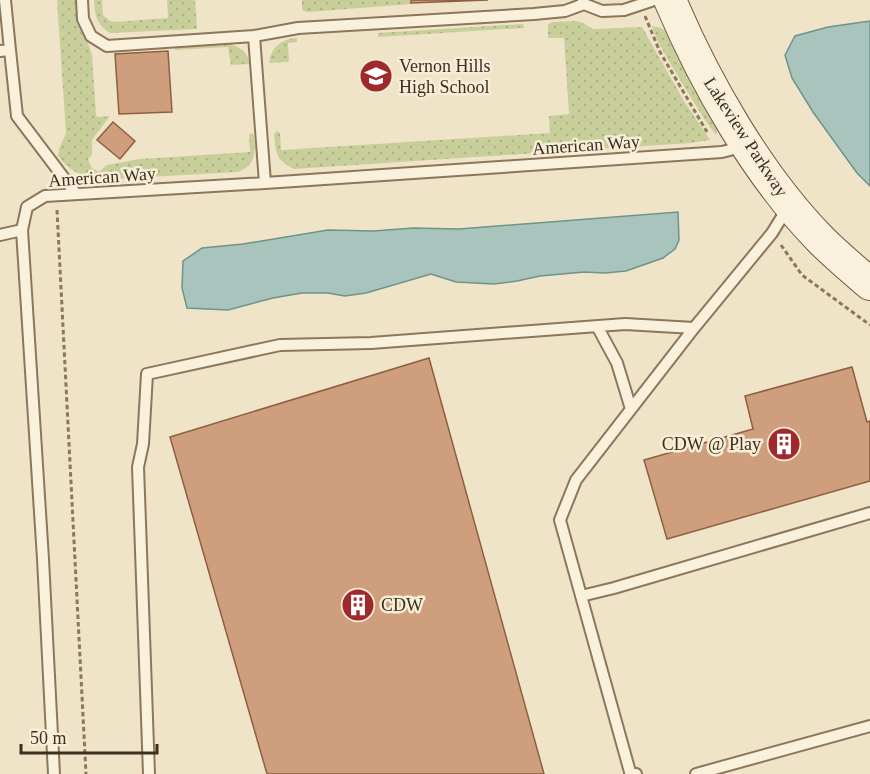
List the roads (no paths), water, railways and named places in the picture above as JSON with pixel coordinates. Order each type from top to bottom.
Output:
[{"type":"street","name":"Lakeview Parkway","points":[[668,1],[699,63],[765,172],[822,241],[870,284]]},
{"type":"lane","points":[[5,0],[5,51],[17,116],[76,194]]},
{"type":"lane","points":[[82,0],[83,19],[91,36],[107,46],[233,38],[298,28],[534,14],[565,11],[584,2],[602,11],[624,10],[668,1]]},
{"type":"lane","points":[[254,36],[266,183]]},
{"type":"lane","name":"American Way","points":[[54,774],[22,230],[27,207],[45,196],[56,195],[722,152],[748,145]]},
{"type":"lane","points":[[636,774],[630,772],[560,520],[576,480],[694,328],[772,233],[790,204]]},
{"type":"lane","points":[[0,235],[22,230]]},
{"type":"lane","points":[[149,774],[138,468],[147,374],[280,345],[371,343],[625,324],[694,328]]},
{"type":"lane","points":[[597,326],[617,363],[631,409]]},
{"type":"lane","points":[[581,596],[870,513]]},
{"type":"lane","points":[[696,774],[870,726]]},
{"type":"water","points":[[870,21],[870,186],[857,173],[813,112],[792,78],[785,55],[795,36],[828,27]]},
{"type":"water","points":[[678,212],[679,240],[675,249],[663,258],[626,271],[540,276],[494,284],[456,282],[431,274],[366,293],[345,296],[328,293],[302,293],[228,310],[187,308],[182,288],[183,261],[202,248],[243,244],[328,230],[459,229]]},
{"type":"place","name":"Vernon Hills High School","points":[[376,76]]},
{"type":"place","name":"CDW @ Play","points":[[784,444]]},
{"type":"place","name":"CDW","points":[[358,605]]}]
